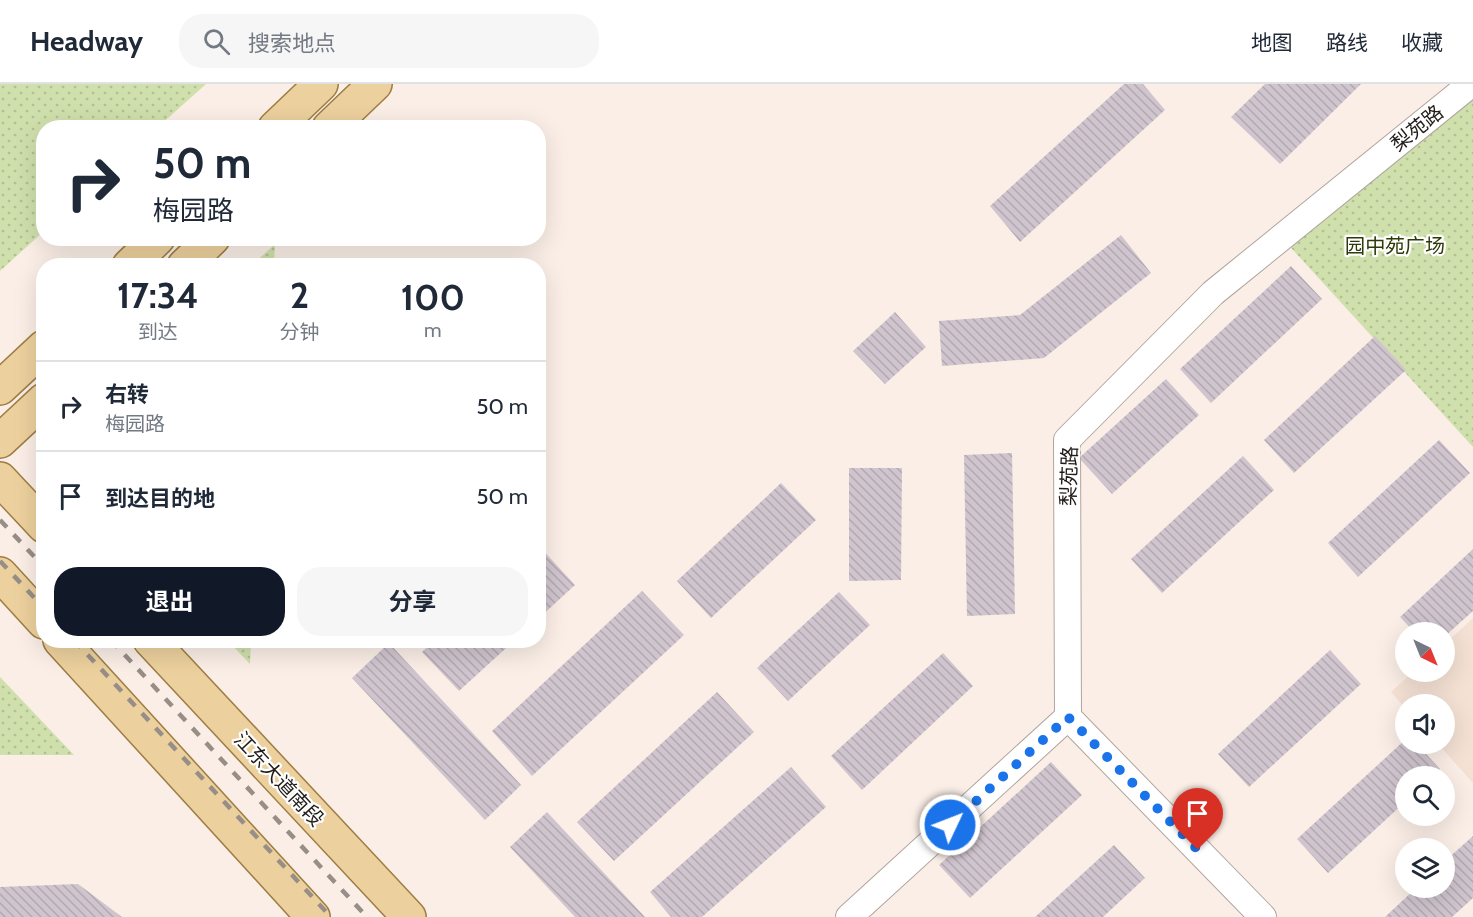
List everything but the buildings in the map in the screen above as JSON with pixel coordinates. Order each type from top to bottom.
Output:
[{"type":"main road","points":[[283,120],[321,84]]},
{"type":"main road","points":[[337,120],[375,84]]},
{"type":"main road","points":[[137,258],[150,246]]},
{"type":"main road","points":[[192,258],[205,246]]},
{"type":"main road","points":[[0,388],[36,354]]},
{"type":"main road","points":[[0,441],[36,407]]},
{"type":"main road","points":[[0,479],[36,517]]},
{"type":"main road","points":[[0,574],[36,613]]},
{"type":"main road","points":[[67,648],[313,917]]},
{"type":"main road","name":"江东大道南段","points":[[158,648],[410,917]]},
{"type":"street","name":"梨苑路","points":[[1068,717],[1068,440],[1213,293],[1471,84]]},
{"type":"street","points":[[849,917],[1068,717],[1263,917]]},
{"type":"shaded area","points":[[1473,618],[1473,783],[1447,754],[1455,754],[1455,694],[1395,694],[1395,697],[1391,692],[1402,682],[1455,682],[1455,635]]},
{"type":"green space","points":[[0,84],[206,84],[166,120],[36,120],[36,238],[0,271]]},
{"type":"green space","name":"园中苑广场","points":[[1473,84],[1473,447],[1282,238]]},
{"type":"green space","points":[[273,246],[275,246],[274,258],[260,258]]},
{"type":"green space","points":[[235,648],[251,648],[250,664]]},
{"type":"green space","points":[[0,677],[74,755],[0,755]]},
{"type":"railway","points":[[0,520],[36,558]]},
{"type":"railway","points":[[0,561],[36,599]]},
{"type":"railway","points":[[81,648],[331,917]]},
{"type":"railway","points":[[118,648],[367,917]]},
{"type":"route","points":[[950,825],[1068,717],[1198,850]]}]
